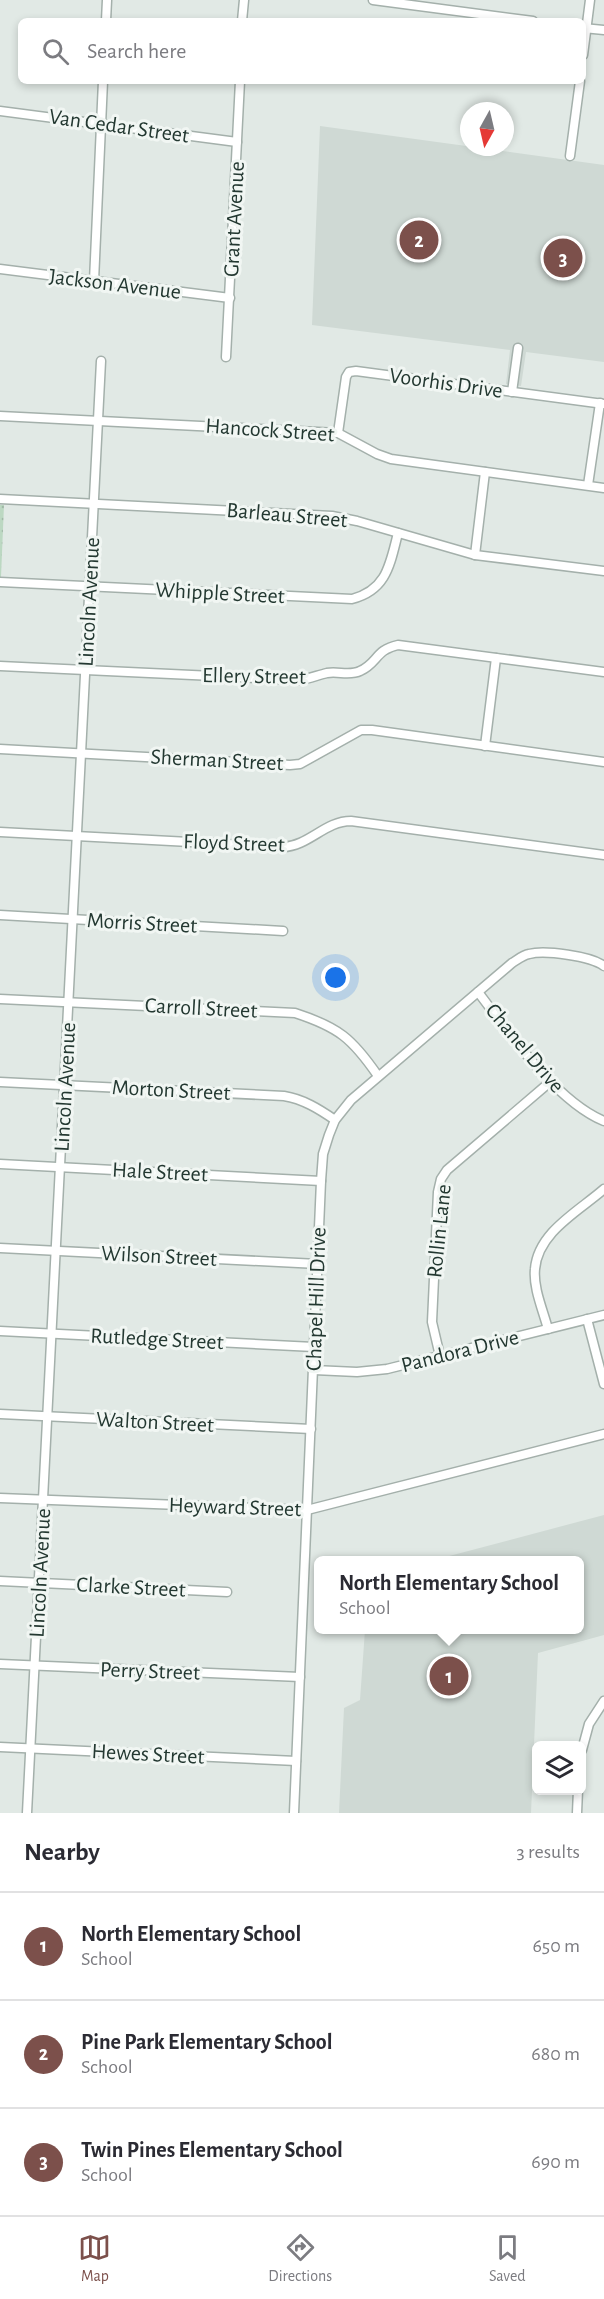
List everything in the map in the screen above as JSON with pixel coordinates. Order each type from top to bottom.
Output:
[{"type":"street","points":[[106,18],[107,0]]},
{"type":"street","points":[[242,18],[244,0]]},
{"type":"street","points":[[373,0],[510,18]]},
{"type":"street","points":[[586,22],[590,0]]},
{"type":"street","points":[[586,28],[604,30]]},
{"type":"street","points":[[94,281],[104,84]]},
{"type":"street","name":"Grant Avenue","points":[[226,357],[240,84]]},
{"type":"street","points":[[570,156],[580,84]]},
{"type":"street","name":"Van Cedar Street","points":[[0,111],[237,142]]},
{"type":"street","name":"Jackson Avenue","points":[[0,269],[230,298]]},
{"type":"street","points":[[512,392],[518,348]]},
{"type":"street","name":"Lincoln Avenue","points":[[27,1813],[101,361]]},
{"type":"street","name":"Voorhis Drive","points":[[338,433],[345,377],[349,372],[356,371],[602,404]]},
{"type":"street","points":[[588,485],[602,404]]},
{"type":"street","name":"Hancock Street","points":[[0,416],[338,433],[391,459],[604,488]]},
{"type":"street","points":[[475,555],[485,472]]},
{"type":"street","name":"Barleau Street","points":[[0,499],[309,514],[357,521],[475,555],[604,571]]},
{"type":"street","name":"Whipple Street","points":[[0,582],[352,599],[365,596],[376,588],[385,576],[398,533]]},
{"type":"street","name":"Ellery Street","points":[[0,666],[299,680],[326,674],[359,672],[368,667],[380,652],[398,645],[604,672]]},
{"type":"street","points":[[485,746],[496,658]]},
{"type":"street","name":"Sherman Street","points":[[0,749],[290,765],[306,761],[361,730],[604,762]]},
{"type":"street","name":"Floyd Street","points":[[0,832],[294,846],[332,824],[351,821],[604,855]]},
{"type":"street","name":"Morris Street","points":[[0,915],[283,931]]},
{"type":"street","name":"Chapel Hill Drive","points":[[294,1813],[321,1181],[324,1154],[335,1120],[351,1100],[378,1076],[512,963],[527,954],[538,952],[577,957],[598,961],[604,966]]},
{"type":"street","name":"Chanel Drive","points":[[478,992],[550,1082],[572,1102],[604,1121]]},
{"type":"street","name":"Carroll Street","points":[[0,999],[295,1013],[321,1021],[348,1038],[378,1076]]},
{"type":"street","name":"Morton Street","points":[[0,1082],[284,1096],[312,1105],[335,1120]]},
{"type":"street","name":"Rollin Lane","points":[[440,1356],[432,1322],[438,1192],[441,1179],[463,1155],[550,1082]]},
{"type":"street","name":"Hale Street","points":[[0,1164],[321,1181]]},
{"type":"street","points":[[548,1329],[536,1285],[535,1270],[538,1254],[558,1227],[604,1189]]},
{"type":"street","name":"Wilson Street","points":[[0,1248],[318,1264]]},
{"type":"street","name":"Pandora Drive","points":[[314,1370],[372,1371],[604,1315]]},
{"type":"street","points":[[587,1319],[604,1384]]},
{"type":"street","name":"Rutledge Street","points":[[0,1331],[314,1347]]},
{"type":"street","name":"Walton Street","points":[[0,1414],[310,1429]]},
{"type":"street","name":"Heyward Street","points":[[0,1498],[307,1510],[604,1434]]},
{"type":"street","name":"Clarke Street","points":[[0,1581],[227,1592]]},
{"type":"street","name":"Perry Street","points":[[0,1664],[300,1677]]},
{"type":"street","points":[[584,1741],[589,1724],[604,1701]]},
{"type":"street","name":"Hewes Street","points":[[0,1747],[296,1761]]},
{"type":"street","points":[[577,1813],[578,1795]]},
{"type":"shaded area","points":[[320,126],[460,145],[460,156],[514,156],[514,153],[604,165],[604,362],[526,352],[521,386],[506,384],[510,350],[312,325]]},
{"type":"shaded area","points":[[604,1515],[604,1635],[538,1653],[534,1741],[532,1741],[531,1813],[339,1813],[344,1708],[360,1700],[365,1634],[584,1634],[584,1556],[449,1556]]},
{"type":"green space","points":[[0,505],[4,505],[1,577],[0,577]]},
{"type":"place","name":"Pine Park Elementary School","points":[[419,240]]},
{"type":"place","name":"Twin Pines Elementary School","points":[[563,258]]},
{"type":"place","name":"North Elementary School","points":[[449,1676]]}]
